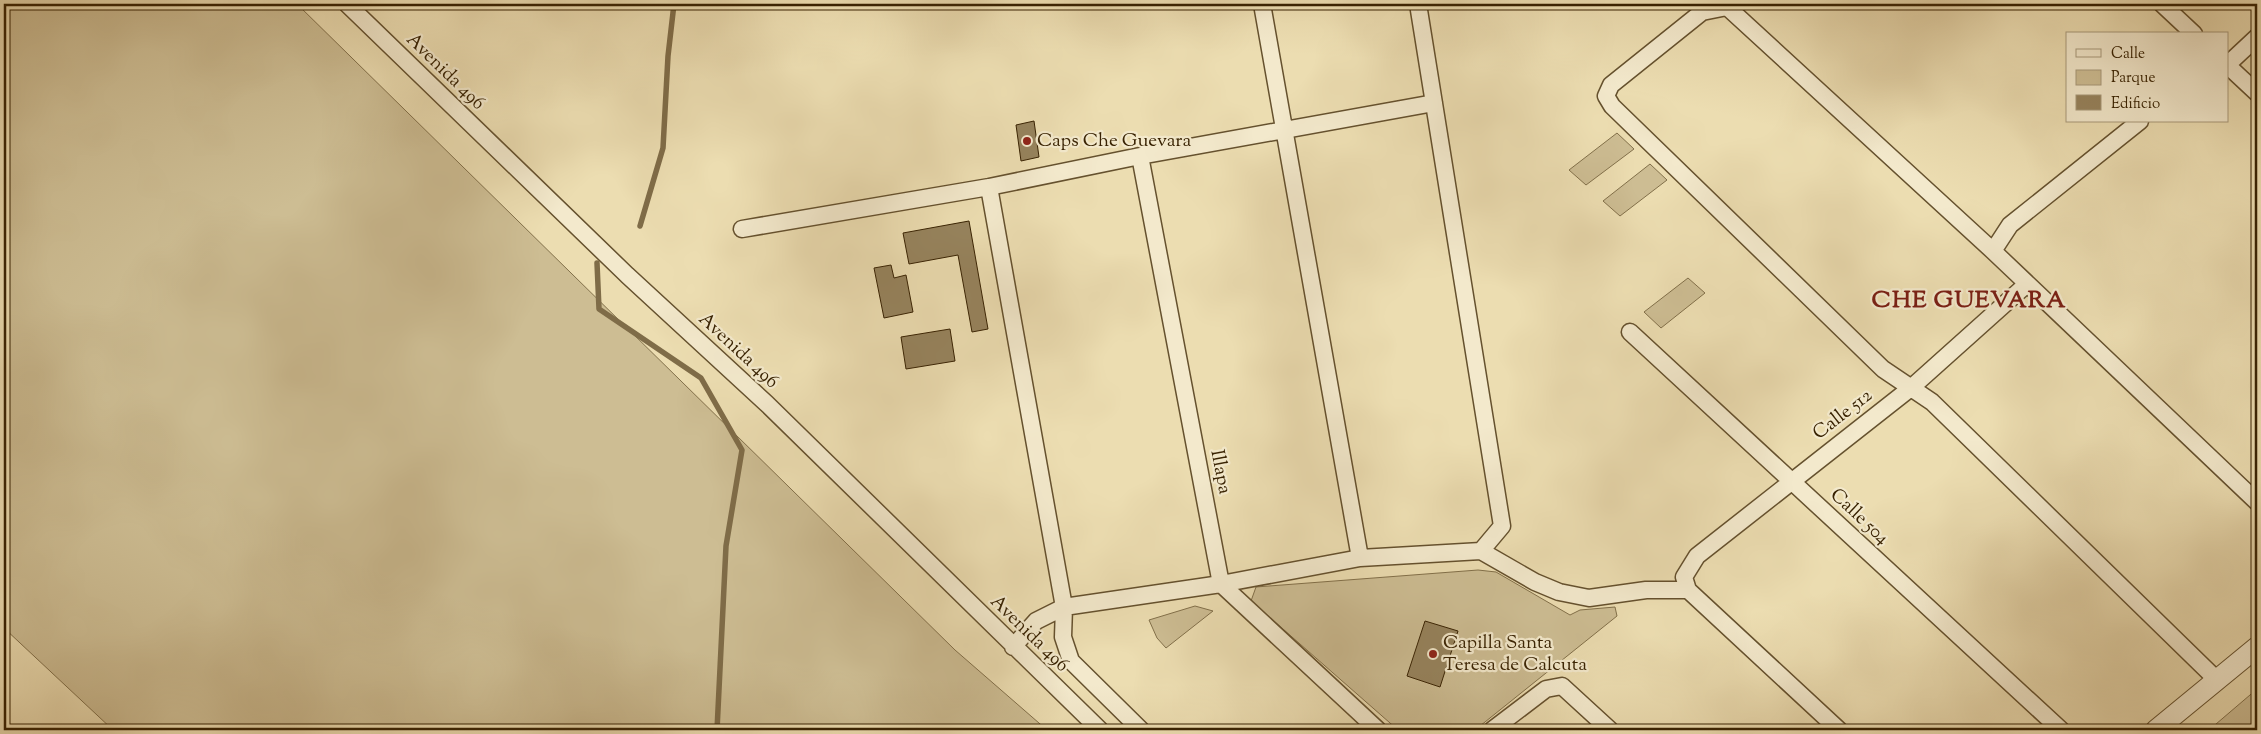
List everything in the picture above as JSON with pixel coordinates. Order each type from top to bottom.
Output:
[{"type":"street","name":"Avenida 496","points":[[347,4],[627,275],[767,404],[1013,647],[1100,730]]},
{"type":"street","points":[[1262,4],[1283,132],[1360,558]]},
{"type":"street","points":[[1418,4],[1502,526],[1481,551]]},
{"type":"street","points":[[2162,4],[2192,32]]},
{"type":"street","points":[[2217,680],[1932,402],[1883,369],[1612,106],[1606,96],[1611,85],[1702,12],[1726,5],[1993,251],[2257,502]]},
{"type":"street","points":[[2228,64],[2257,37]]},
{"type":"street","points":[[2228,66],[2257,93]]},
{"type":"street","points":[[742,229],[989,187],[1140,156],[1283,132],[1434,103]]},
{"type":"street","points":[[1993,251],[2010,225],[2139,122]]},
{"type":"street","name":"Illapa","points":[[1140,156],[1220,584]]},
{"type":"street","points":[[989,187],[1064,607],[1063,637],[1071,661],[1141,730]]},
{"type":"street","name":"Calle 512","points":[[1686,583],[1697,556],[1912,387],[2028,284]]},
{"type":"street","name":"Calle 504","points":[[1630,332],[2061,730]]},
{"type":"street","points":[[1013,647],[1036,621],[1064,607],[1220,584],[1360,558],[1481,551],[1535,582],[1559,592],[1589,598],[1686,583],[1839,730]]},
{"type":"street","points":[[1220,584],[1378,730]]},
{"type":"street","points":[[2156,730],[2257,647]]},
{"type":"street","points":[[1492,730],[1546,689],[1562,686],[1610,730]]},
{"type":"green space","points":[[4,4],[297,4],[955,650],[1047,730],[113,730],[4,628]]},
{"type":"green space","points":[[1617,133],[1634,149],[1586,185],[1569,170]]},
{"type":"green space","points":[[1650,164],[1667,180],[1620,216],[1603,201]]},
{"type":"green space","points":[[1688,278],[1705,293],[1661,328],[1644,312]]},
{"type":"green space","points":[[1478,570],[1496,572],[1570,615],[1580,610],[1615,607],[1617,616],[1475,730],[1398,730],[1251,601],[1256,587]]},
{"type":"green space","points":[[1195,606],[1213,611],[1166,648],[1157,638],[1149,620]]},
{"type":"green space","points":[[2257,689],[2257,730],[2209,730]]},
{"type":"building","name":"Caps Che Guevara","points":[[1034,121],[1039,157],[1021,161],[1016,125]]},
{"type":"building","points":[[969,221],[988,329],[972,332],[958,255],[909,264],[903,233]]},
{"type":"building","points":[[891,265],[894,278],[906,275],[913,312],[884,318],[874,268]]},
{"type":"building","points":[[950,329],[955,361],[906,369],[901,337]]},
{"type":"building","name":"Capilla Santa Teresa de Calcuta","points":[[1425,621],[1458,631],[1440,687],[1407,676]]},
{"type":"waterway","points":[[640,226],[663,148],[668,56],[674,4]]},
{"type":"waterway","points":[[597,263],[599,309],[701,378],[742,450],[726,546],[717,730]]},
{"type":"place","name":"Caps Che Guevara","points":[[1027,141]]},
{"type":"place","name":"Capilla Santa Teresa de Calcuta","points":[[1433,654]]},
{"type":"district","name":"CHE GUEVARA","points":[[1969,301]]}]
